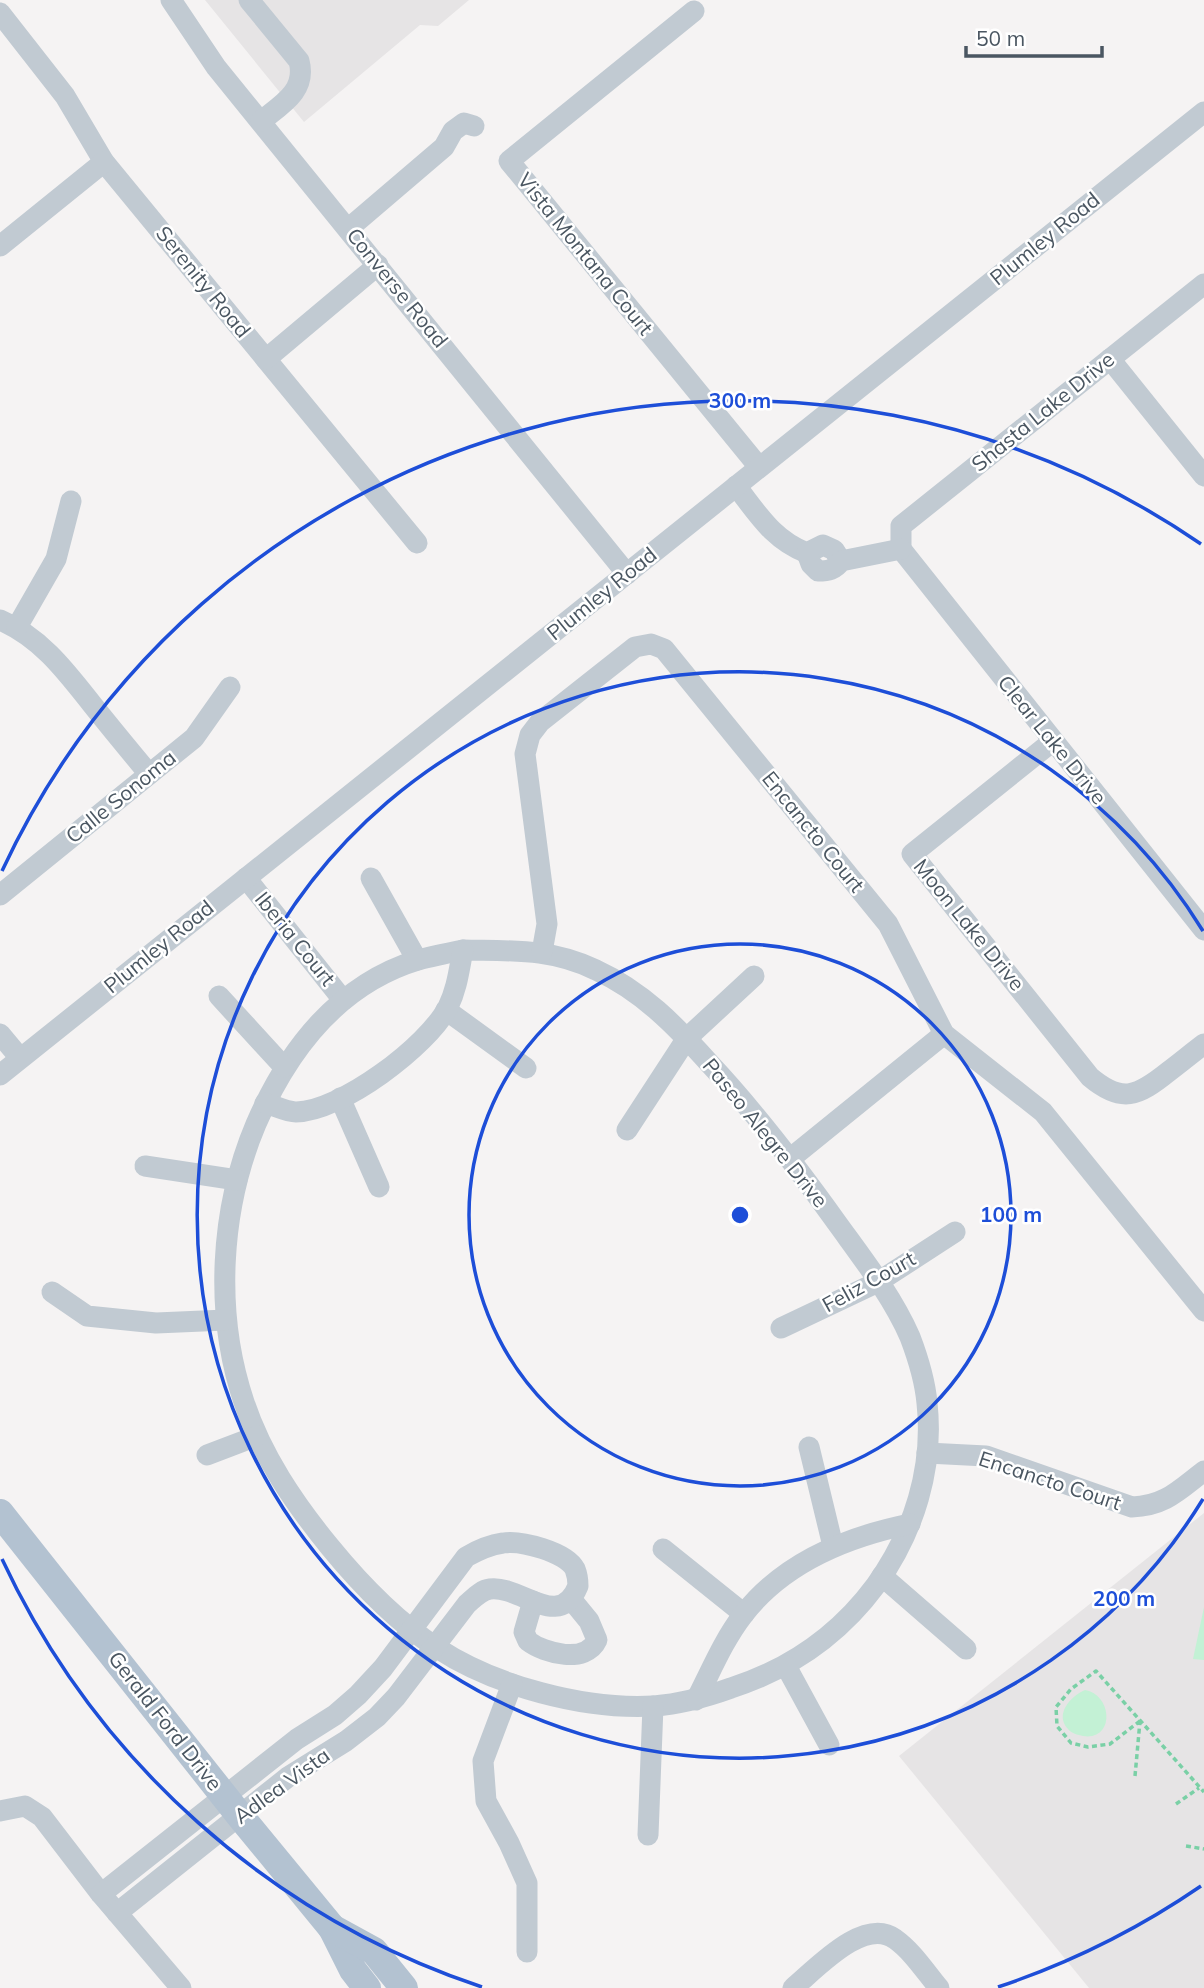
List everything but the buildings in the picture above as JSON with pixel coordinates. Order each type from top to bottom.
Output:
[{"type":"main road","name":"Gerald Ford Drive","points":[[0,1513],[332,1928],[353,1970],[368,1988]]},
{"type":"main road","name":"Gerald Ford Drive","points":[[332,1928],[374,1951],[404,1988]]},
{"type":"street","name":"Converse Road","points":[[171,0],[216,67],[627,574]]},
{"type":"street","points":[[249,0],[299,61],[301,71],[300,84],[292,95],[261,121]]},
{"type":"street","name":"Vista Montana Court","points":[[694,11],[509,161],[759,467]]},
{"type":"street","name":"Serenity Road","points":[[0,13],[65,96],[104,162],[417,543]]},
{"type":"street","name":"Plumley Road","points":[[1,1073],[1204,112]]},
{"type":"street","points":[[348,229],[444,146],[453,131],[464,122],[474,126]]},
{"type":"street","points":[[0,246],[104,162]]},
{"type":"street","points":[[265,359],[379,265]]},
{"type":"street","name":"Shasta Lake Drive","points":[[901,549],[901,527],[1204,284]]},
{"type":"street","points":[[1110,359],[1204,476]]},
{"type":"street","points":[[736,486],[777,537],[791,547],[807,553],[811,564],[818,571],[828,571],[837,567],[841,561],[901,549]]},
{"type":"street","points":[[71,501],[56,559],[8,623],[39,643],[61,665],[149,775]]},
{"type":"street","name":"Clear Lake Drive","points":[[901,549],[1204,930]]},
{"type":"street","name":"Encancto Court","points":[[542,952],[547,924],[525,754],[530,735],[540,722],[635,647],[651,644],[664,649],[888,924],[944,1034],[1043,1112],[1204,1311]]},
{"type":"street","name":"Calle Sonoma","points":[[0,895],[194,738],[230,687]]},
{"type":"street","name":"Moon Lake Drive","points":[[1053,741],[912,854],[1090,1077],[1105,1089],[1121,1095],[1135,1094],[1147,1089],[1204,1044]]},
{"type":"street","name":"Iberia Court","points":[[246,878],[343,1000]]},
{"type":"street","points":[[371,878],[417,960]]},
{"type":"street","points":[[265,1103],[295,1112],[319,1107],[373,1080],[426,1036],[446,1010],[456,989],[463,950]]},
{"type":"street","name":"Paseo Alegre Drive","points":[[463,950],[542,952],[570,959],[624,985],[659,1010],[734,1090],[791,1158],[878,1282],[909,1336],[920,1367],[928,1403],[927,1452],[919,1499],[910,1524],[882,1576],[863,1603],[808,1653],[755,1681],[696,1700],[653,1706],[575,1700],[512,1684],[455,1659],[412,1630],[377,1600],[305,1517],[277,1475],[257,1436],[242,1397],[226,1320],[226,1265],[230,1217],[237,1180],[250,1138],[265,1103],[284,1067],[315,1026],[343,1000],[376,977],[417,960],[463,950]]},
{"type":"street","points":[[627,1130],[687,1038],[754,976]]},
{"type":"street","points":[[219,996],[284,1067]]},
{"type":"street","points":[[446,1010],[526,1068]]},
{"type":"street","points":[[0,1034],[20,1058]]},
{"type":"street","points":[[791,1158],[944,1034]]},
{"type":"street","points":[[340,1098],[379,1186]]},
{"type":"street","points":[[145,1166],[237,1180]]},
{"type":"street","name":"Feliz Court","points":[[781,1328],[878,1282],[955,1232]]},
{"type":"street","points":[[52,1292],[87,1316],[156,1323],[226,1320]]},
{"type":"street","points":[[207,1455],[257,1436]]},
{"type":"street","points":[[809,1447],[833,1546]]},
{"type":"street","name":"Encancto Court","points":[[927,1452],[986,1456],[1132,1507],[1150,1506],[1167,1500],[1204,1471]]},
{"type":"street","points":[[696,1700],[729,1636],[744,1614],[767,1589],[795,1567],[833,1546],[868,1533],[910,1524]]},
{"type":"street","name":"Adlea Vista","points":[[101,1894],[232,1806],[288,1777],[377,1717],[406,1685],[467,1604],[480,1592],[489,1588],[499,1589],[549,1607],[559,1606],[571,1599],[579,1586],[574,1568],[565,1558],[524,1544],[507,1542],[492,1545],[466,1557],[383,1668],[358,1695],[335,1715],[297,1739],[232,1806],[117,1913]]},
{"type":"street","points":[[663,1549],[744,1614]]},
{"type":"street","points":[[882,1576],[966,1648]]},
{"type":"street","points":[[533,1601],[524,1632],[528,1641],[563,1654],[579,1654],[588,1651],[597,1640],[589,1620],[571,1599]]},
{"type":"street","points":[[786,1666],[829,1745]]},
{"type":"street","points":[[512,1684],[483,1761],[486,1801],[527,1882],[527,1952]]},
{"type":"street","points":[[648,1835],[653,1706]]},
{"type":"street","points":[[0,1811],[25,1807],[42,1817],[101,1894],[181,1988]]},
{"type":"street","points":[[793,1988],[855,1938],[874,1933],[892,1936],[905,1947],[939,1988]]},
{"type":"path","points":[[1140,1721],[1110,1744],[1088,1747],[1071,1744],[1057,1727],[1056,1707],[1071,1689],[1096,1671],[1204,1792]]},
{"type":"path","points":[[1135,1776],[1140,1721]]},
{"type":"path","points":[[1176,1804],[1199,1788]]},
{"type":"path","points":[[1186,1846],[1204,1849]]},
{"type":"shaded area","points":[[205,0],[469,0],[438,26],[420,25],[304,122]]},
{"type":"shaded area","points":[[1204,1513],[1204,1988],[1089,1988],[899,1756]]},
{"type":"green space","points":[[1204,1607],[1204,1660],[1193,1659]]},
{"type":"green space","points":[[1085,1690],[1101,1700],[1105,1708],[1105,1725],[1101,1732],[1093,1736],[1071,1732],[1064,1723],[1066,1706]]}]
